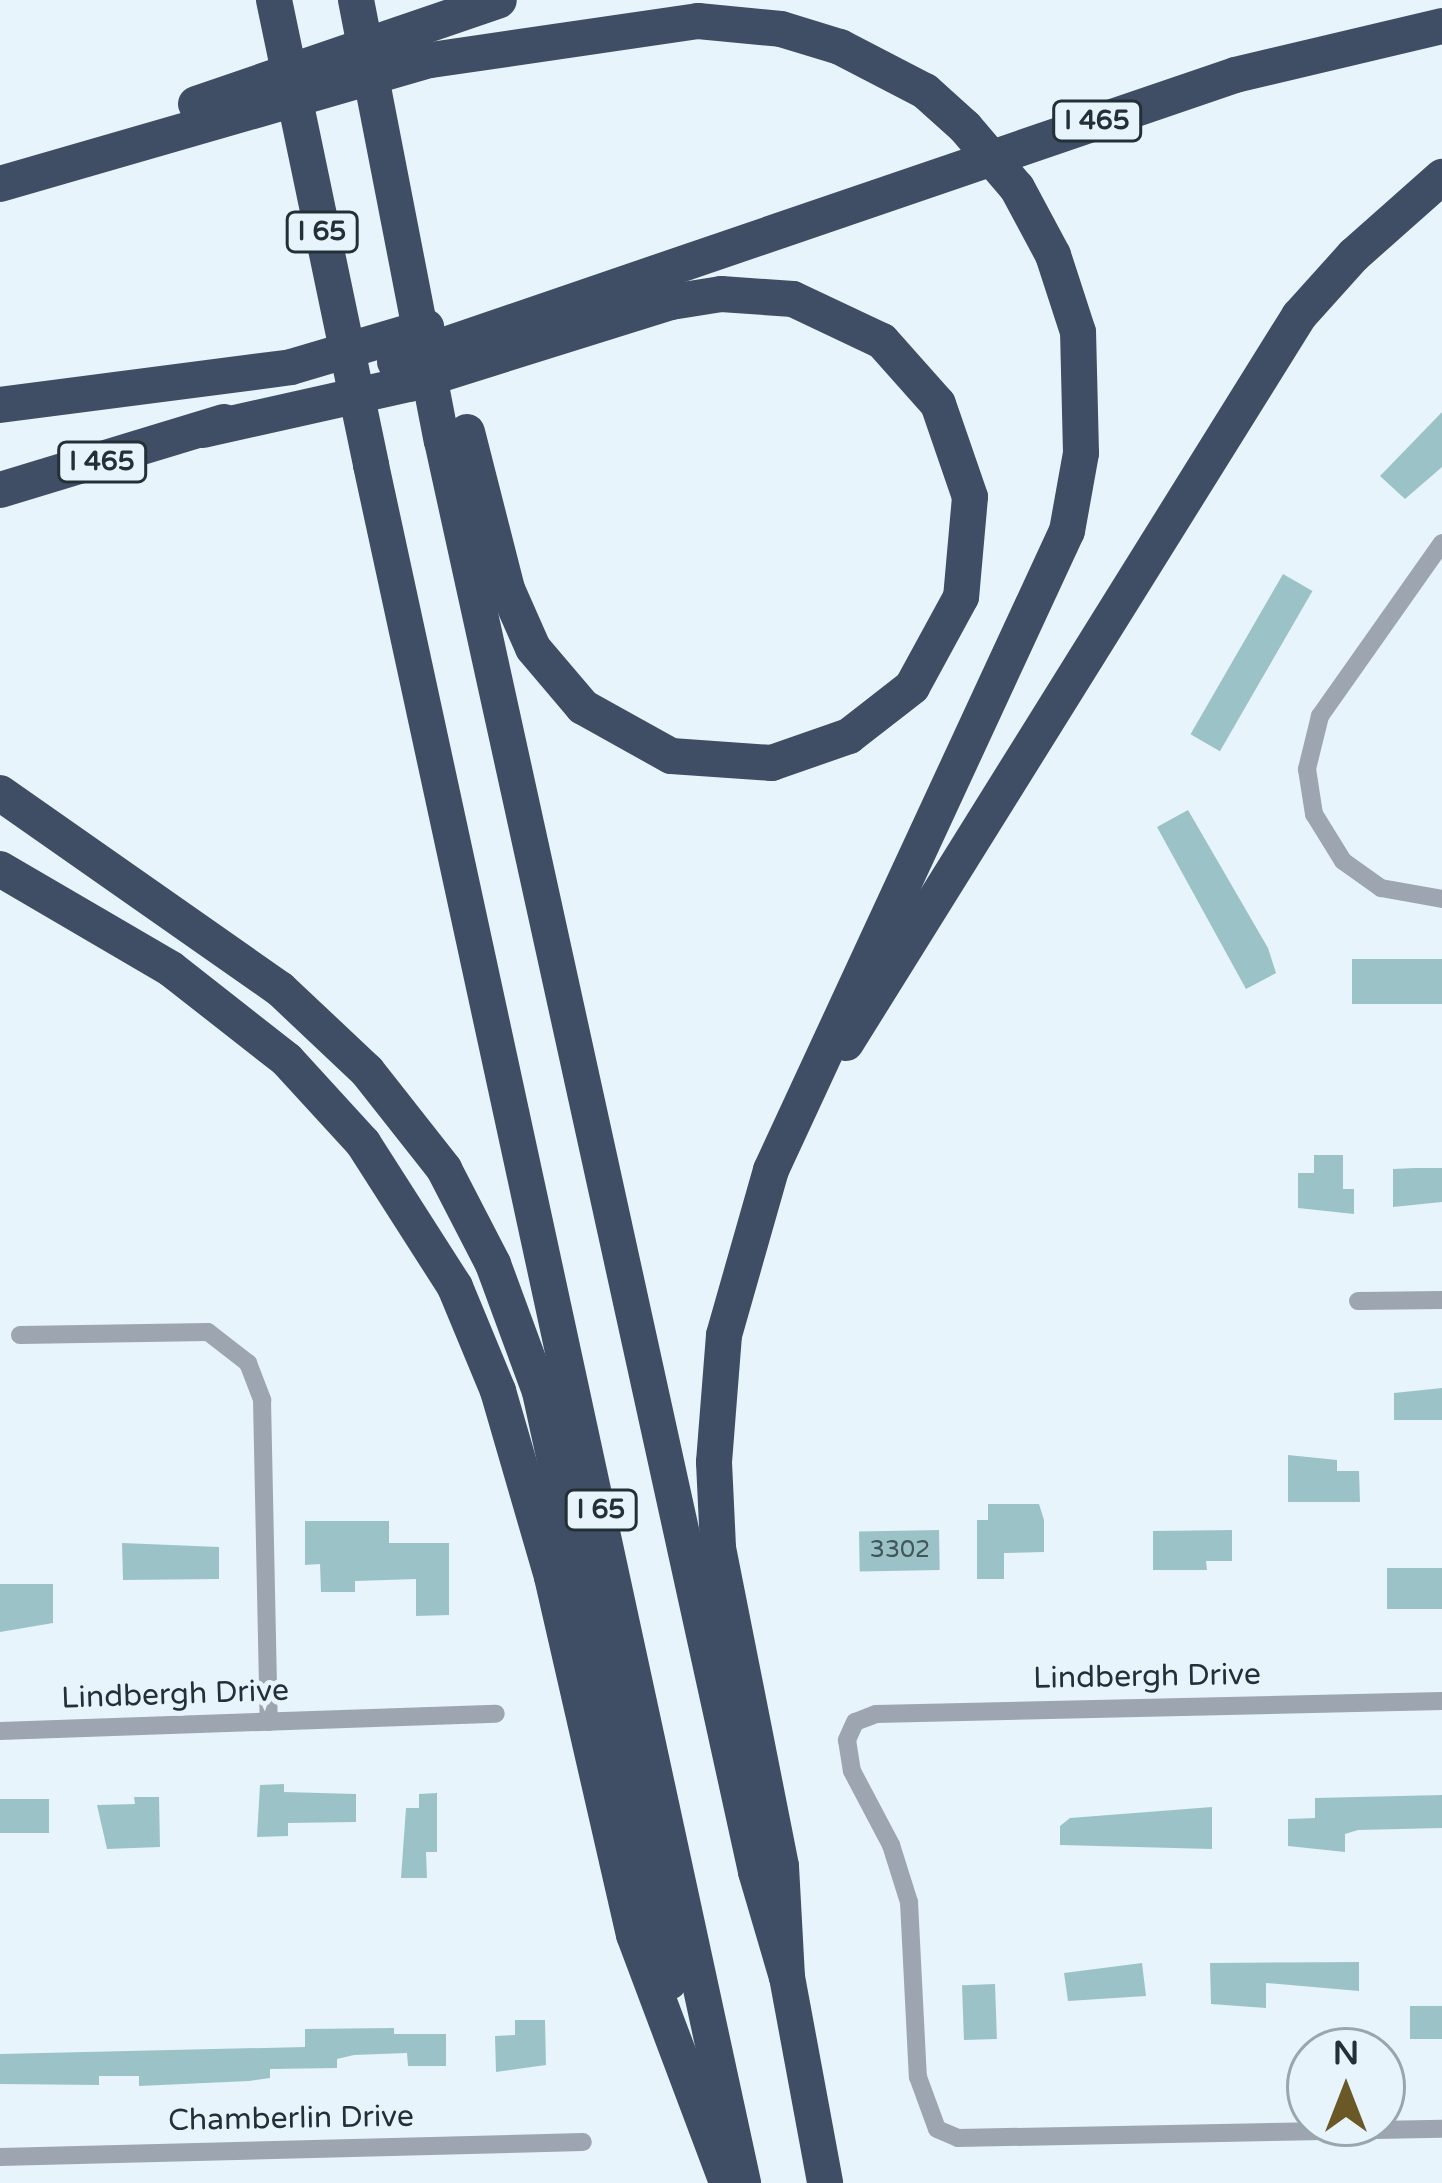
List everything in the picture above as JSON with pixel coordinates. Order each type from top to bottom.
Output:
[{"type":"highway","name":"I 65","points":[[274,0],[743,2183]]},
{"type":"highway","name":"I 65","points":[[356,0],[429,370],[454,436],[756,1872],[787,1977],[825,2183]]},
{"type":"highway","points":[[0,174],[499,0]]},
{"type":"highway","points":[[0,184],[431,60],[698,21],[782,29],[840,47],[925,91],[965,127],[1017,188],[1053,255],[1078,332],[1081,452],[1067,531],[771,1170],[732,1292],[714,1462],[718,1547],[781,1866],[787,1977]]},
{"type":"highway","name":"I 465","points":[[0,490],[203,430],[758,233],[1235,75],[1442,26]]},
{"type":"highway","points":[[771,1170],[1299,316],[1354,255],[1442,177]]},
{"type":"highway","points":[[0,404],[291,367],[758,233]]},
{"type":"highway","points":[[203,430],[409,383],[671,302],[722,294],[793,299],[882,341],[938,404],[970,497],[967,578],[925,671],[866,726],[772,763],[671,756],[583,707],[533,648],[507,589],[454,436]]},
{"type":"highway","points":[[0,793],[280,989],[412,1123],[459,1198],[540,1391],[683,2068]]},
{"type":"highway","points":[[0,869],[171,969],[254,1030],[363,1143],[435,1251],[471,1318],[510,1425],[573,1659],[634,1935],[727,2183]]},
{"type":"street","points":[[1442,544],[1331,698],[1312,737],[1314,814],[1360,875],[1396,893],[1442,899]]},
{"type":"street","points":[[1358,1301],[1442,1300]]},
{"type":"street","points":[[20,1335],[208,1332],[248,1364],[262,1400],[269,1722]]},
{"type":"street","name":"Lindbergh Drive","points":[[1442,1701],[876,1714],[855,1722],[847,1740],[852,1771],[892,1845],[909,1902],[918,2077],[937,2129],[958,2138],[1442,2129]]},
{"type":"street","name":"Lindbergh Drive","points":[[0,1731],[496,1714]]},
{"type":"street","name":"Chamberlin Drive","points":[[0,2156],[583,2142]]},
{"type":"building","points":[[1442,412],[1442,467],[1405,499],[1380,476]]},
{"type":"building","points":[[1283,574],[1312,591],[1220,751],[1190,734]]},
{"type":"building","points":[[1188,810],[1268,948],[1276,973],[1246,989],[1157,827]]},
{"type":"building","points":[[1352,959],[1442,959],[1442,1004],[1352,1004]]},
{"type":"building","points":[[1314,1155],[1343,1155],[1343,1189],[1354,1189],[1354,1214],[1298,1208],[1298,1173],[1314,1173]]},
{"type":"building","points":[[1442,1168],[1442,1202],[1393,1207],[1393,1169]]},
{"type":"building","points":[[1442,1388],[1442,1420],[1394,1420],[1394,1393]]},
{"type":"building","points":[[1288,1455],[1337,1460],[1337,1471],[1359,1471],[1360,1502],[1288,1502]]},
{"type":"building","points":[[988,1504],[1039,1504],[1044,1520],[1044,1552],[1004,1553],[1004,1579],[977,1579],[977,1520],[988,1520]]},
{"type":"building","points":[[305,1521],[389,1521],[389,1543],[449,1543],[449,1615],[416,1616],[416,1579],[355,1581],[355,1592],[321,1592],[320,1564],[305,1565]]},
{"type":"building","points":[[939,1530],[940,1570],[860,1571],[859,1531]]},
{"type":"building","points":[[1232,1530],[1232,1561],[1206,1561],[1207,1570],[1153,1570],[1153,1531]]},
{"type":"building","points":[[122,1543],[219,1547],[219,1579],[123,1580]]},
{"type":"building","points":[[1387,1568],[1442,1568],[1442,1609],[1387,1609]]},
{"type":"building","points":[[0,1584],[53,1584],[53,1623],[0,1632]]},
{"type":"building","points":[[284,1784],[284,1792],[356,1794],[356,1822],[288,1823],[288,1836],[257,1837],[260,1785]]},
{"type":"building","points":[[437,1793],[437,1852],[426,1852],[427,1878],[401,1878],[406,1808],[419,1808],[419,1794]]},
{"type":"building","points":[[1442,1795],[1442,1828],[1358,1830],[1345,1834],[1345,1852],[1288,1846],[1288,1819],[1315,1818],[1315,1798]]},
{"type":"building","points":[[134,1797],[159,1797],[160,1847],[107,1849],[97,1805],[135,1804]]},
{"type":"building","points":[[0,1799],[49,1799],[49,1833],[0,1833]]},
{"type":"building","points":[[1212,1807],[1212,1849],[1060,1845],[1060,1826],[1070,1818]]},
{"type":"building","points":[[1359,1962],[1359,1991],[1266,1983],[1266,2008],[1211,2004],[1210,1963]]},
{"type":"building","points":[[1142,1963],[1146,1996],[1068,2001],[1064,1973]]},
{"type":"building","points":[[995,1984],[997,2039],[964,2040],[962,1985]]},
{"type":"building","points":[[1410,2006],[1442,2006],[1442,2039],[1410,2039]]},
{"type":"building","points":[[515,2020],[545,2020],[546,2065],[496,2072],[495,2036],[515,2035]]},
{"type":"building","points":[[394,2028],[394,2034],[446,2034],[446,2066],[408,2066],[407,2053],[354,2055],[337,2059],[337,2068],[270,2069],[270,2078],[249,2081],[139,2086],[139,2076],[99,2076],[99,2085],[0,2084],[0,2054],[305,2047],[305,2029]]}]
